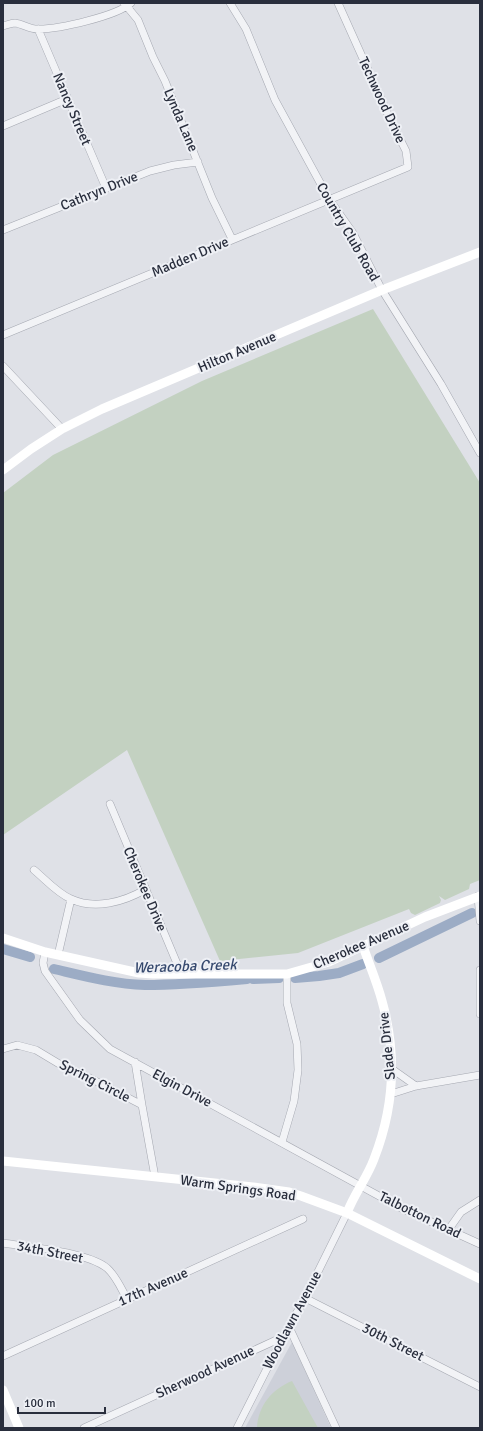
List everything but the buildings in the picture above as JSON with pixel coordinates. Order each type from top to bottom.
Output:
[{"type":"street","name":"Country Club Road","points":[[230,3],[246,29],[275,100],[329,199],[353,233],[382,290],[444,390],[480,453]]},
{"type":"street","name":"Techwood Drive","points":[[338,3],[390,121],[406,151],[408,167],[376,180]]},
{"type":"street","points":[[3,20],[38,30],[84,22],[109,14],[127,4]]},
{"type":"street","name":"Lynda Lane","points":[[127,4],[138,20],[212,198],[232,239]]},
{"type":"street","points":[[3,26],[14,23]]},
{"type":"street","name":"Nancy Street","points":[[38,30],[106,188]]},
{"type":"street","points":[[3,126],[67,99]]},
{"type":"street","name":"Cathryn Drive","points":[[3,230],[150,171],[174,165],[198,162]]},
{"type":"street","name":"Madden Drive","points":[[3,335],[376,180]]},
{"type":"street","name":"Hilton Avenue","points":[[3,470],[31,449],[62,429],[102,409],[382,290],[480,252]]},
{"type":"street","points":[[3,366],[62,429]]},
{"type":"street","name":"Cherokee Drive","points":[[110,804],[181,973]]},
{"type":"street","points":[[34,870],[52,886],[71,899],[88,904],[98,904],[132,897],[146,889]]},
{"type":"street","points":[[479,896],[480,921]]},
{"type":"street","name":"Cherokee Avenue","points":[[3,938],[45,952],[139,973],[287,974],[329,962],[425,917],[479,896]]},
{"type":"street","points":[[58,955],[71,899]]},
{"type":"street","name":"Slade Drive","points":[[347,1213],[374,1159],[387,1117],[391,1094],[392,1069],[389,1034],[382,1001],[363,946]]},
{"type":"street","name":"Elgin Drive","points":[[45,952],[43,963],[45,971],[80,1020],[110,1049],[360,1186]]},
{"type":"street","points":[[480,970],[480,1014]]},
{"type":"street","points":[[282,1142],[294,1101],[298,1070],[297,1044],[287,1003],[287,974]]},
{"type":"street","name":"Spring Circle","points":[[3,1049],[17,1045],[36,1050],[62,1065],[142,1105],[155,1177]]},
{"type":"street","points":[[135,1062],[142,1105]]},
{"type":"street","points":[[392,1069],[416,1086]]},
{"type":"street","points":[[391,1094],[416,1086],[480,1075]]},
{"type":"street","name":"Warm Springs Road","points":[[3,1161],[289,1192],[347,1213],[480,1279]]},
{"type":"street","name":"Talbotton Road","points":[[360,1186],[401,1208],[480,1244]]},
{"type":"street","points":[[449,1229],[461,1212],[480,1200]]},
{"type":"street","name":"Woodlawn Avenue","points":[[237,1428],[282,1336],[289,1327],[305,1298],[347,1213]]},
{"type":"street","name":"17th Avenue","points":[[3,1356],[303,1219]]},
{"type":"street","name":"34th Street","points":[[3,1243],[77,1255],[90,1260],[106,1268],[116,1279],[127,1299]]},
{"type":"street","name":"30th Street","points":[[305,1298],[480,1387]]},
{"type":"street","points":[[289,1327],[336,1428]]},
{"type":"street","name":"Sherwood Avenue","points":[[84,1428],[282,1336]]},
{"type":"street","points":[[3,1390],[19,1428]]},
{"type":"shaded area","points":[[292,1342],[331,1428],[245,1428]]},
{"type":"green space","points":[[373,309],[480,483],[480,880],[470,884],[469,889],[445,900],[439,896],[441,900],[440,903],[415,915],[411,913],[409,909],[298,953],[220,961],[127,750],[3,835],[3,493],[53,455],[202,381]]},
{"type":"green space","points":[[292,1381],[318,1428],[257,1428],[260,1412],[267,1399],[278,1389]]},
{"type":"waterway","name":"Weracoba Creek","points":[[379,958],[472,913]]},
{"type":"waterway","name":"Weracoba Creek","points":[[3,949],[30,957]]},
{"type":"waterway","name":"Weracoba Creek","points":[[295,978],[339,973],[363,964]]},
{"type":"waterway","name":"Weracoba Creek","points":[[54,969],[110,981],[145,985],[183,984],[247,979]]},
{"type":"waterway","name":"Weracoba Creek","points":[[253,979],[279,978]]}]
